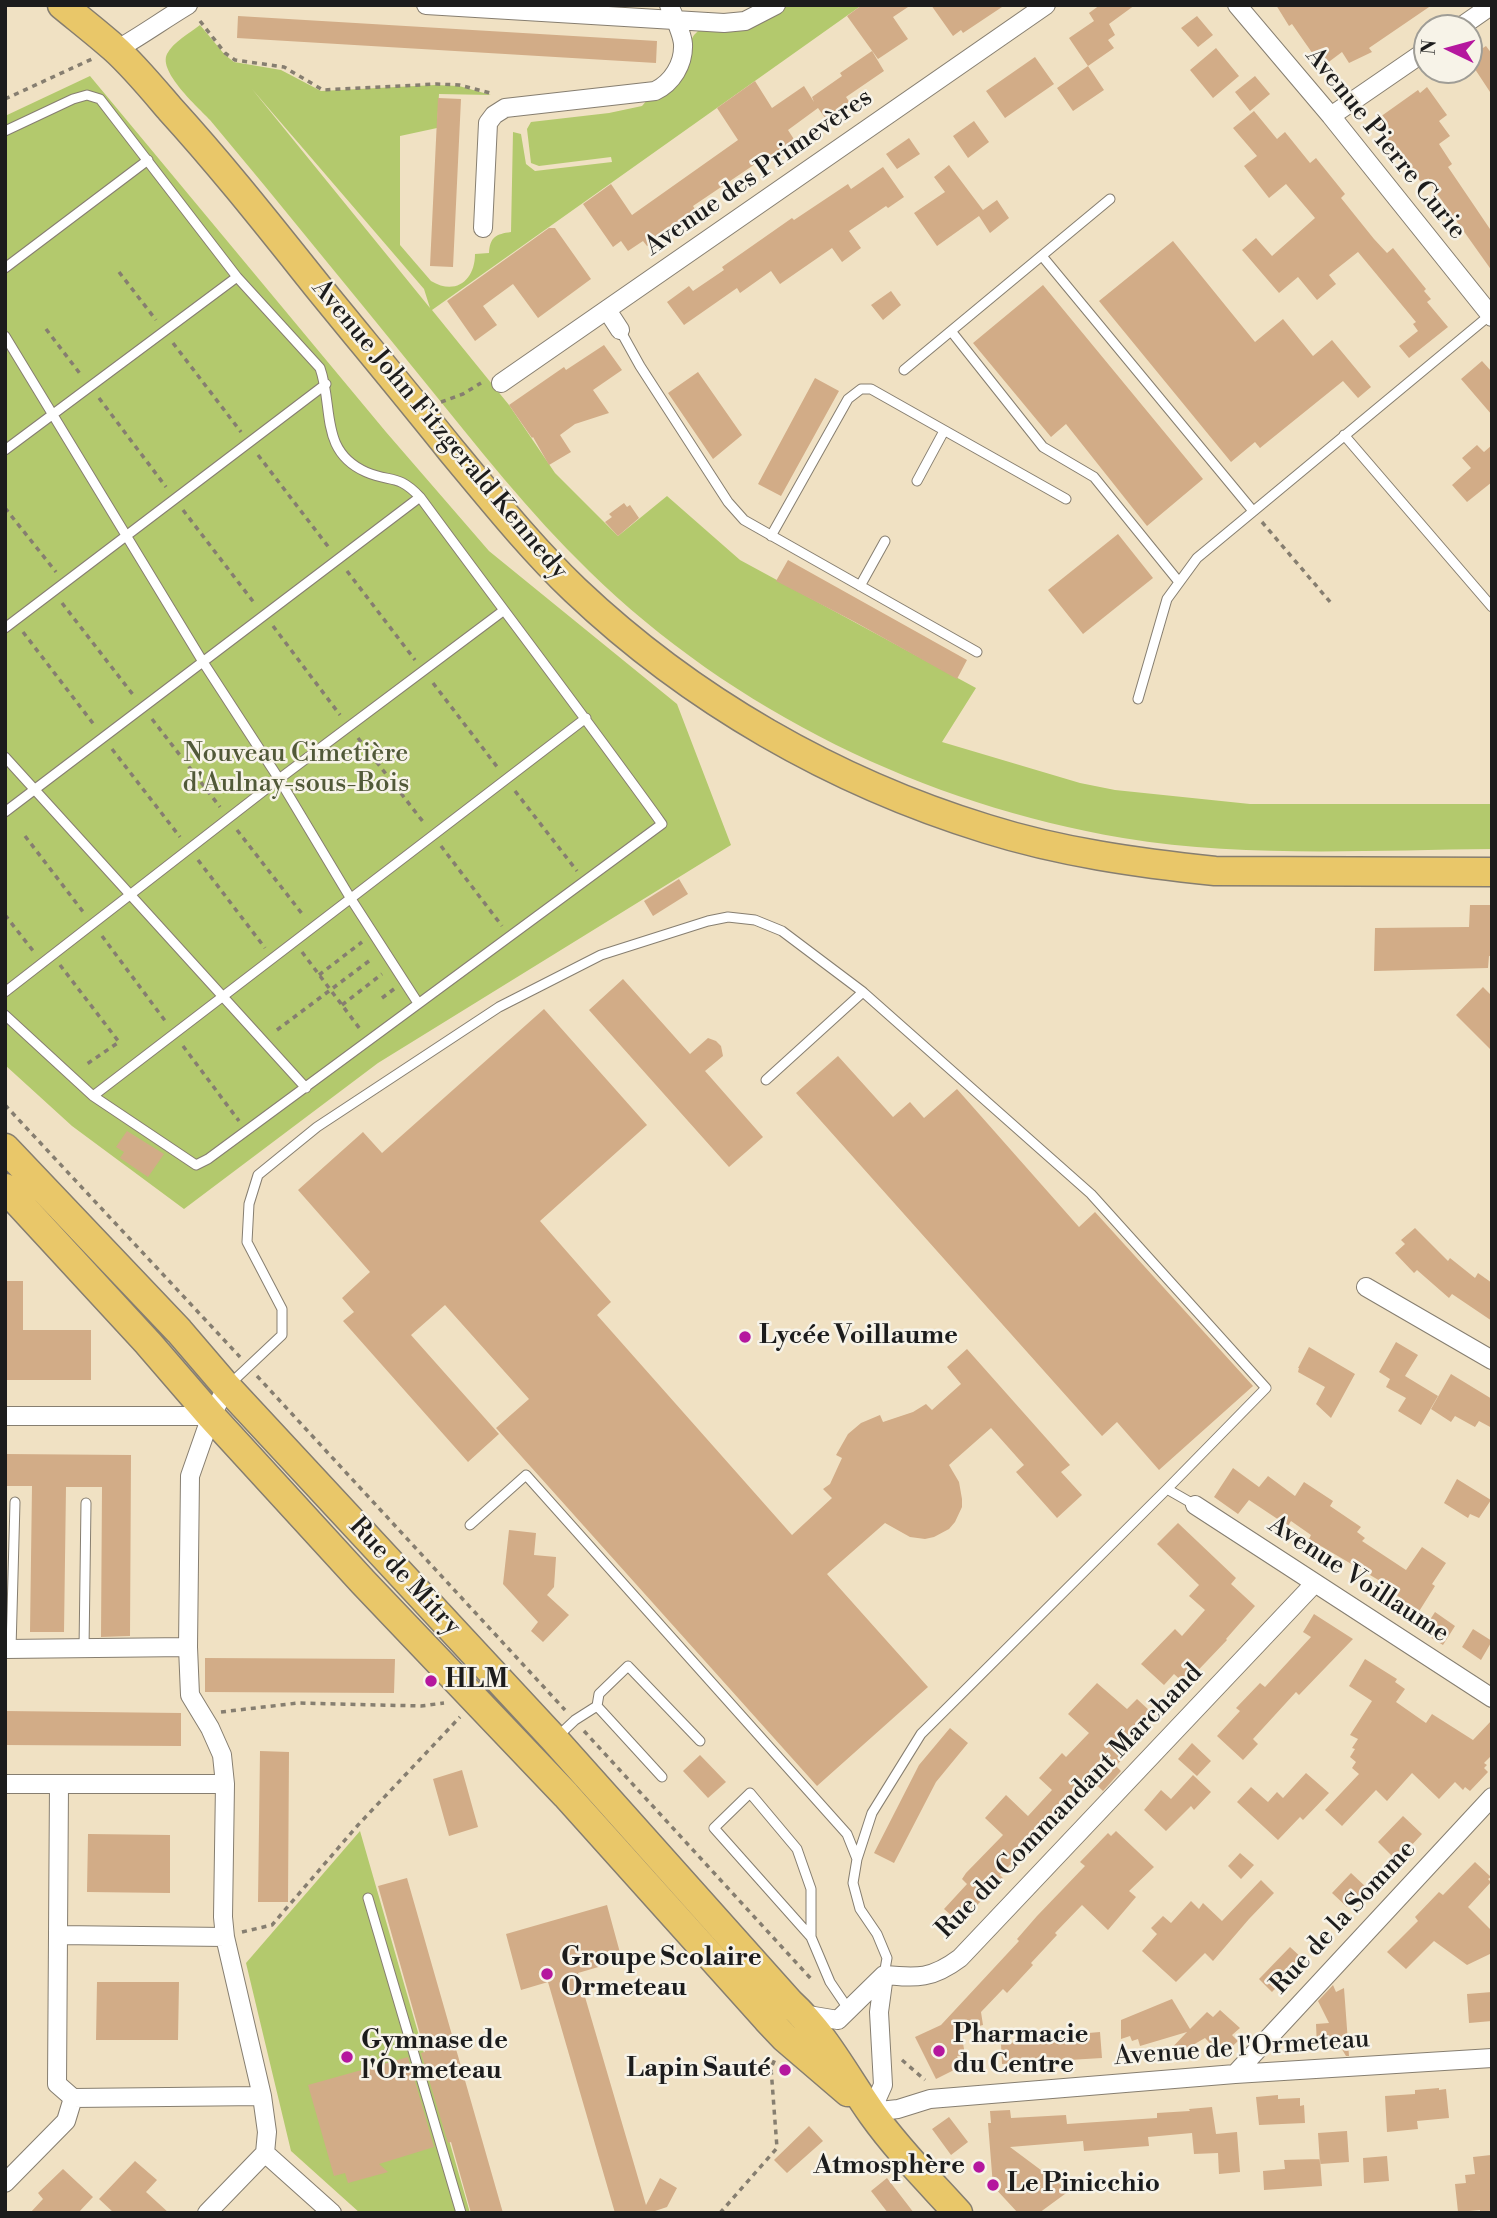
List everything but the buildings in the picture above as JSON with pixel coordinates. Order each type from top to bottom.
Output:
[{"type":"main road","name":"Avenue John Fitzgerald Kennedy","points":[[62,5],[116,50],[207,150],[489,495],[545,559],[614,624],[680,677],[774,736],[848,776],[895,796],[986,829],[1080,852],[1215,871],[1492,872]]},
{"type":"main road","name":"Rue de Mitry","points":[[5,1148],[179,1331],[227,1387],[564,1730],[772,1982],[802,2014],[837,2023],[871,2112]]},
{"type":"main road","name":"Rue de Mitry","points":[[5,1188],[363,1582],[566,1795],[785,2038],[871,2112],[891,2139],[958,2213]]},
{"type":"street","points":[[116,50],[188,5]]},
{"type":"street","points":[[426,5],[672,13],[735,23],[776,5]]},
{"type":"street","name":"Avenue des Primevères","points":[[501,383],[1046,5]]},
{"type":"street","name":"Avenue Pierre Curie","points":[[1237,5],[1331,116],[1491,315]]},
{"type":"street","points":[[483,228],[488,123],[494,115],[505,108],[654,91],[666,86],[680,61],[683,43],[672,13]]},
{"type":"street","points":[[1331,116],[1413,60]]},
{"type":"street","points":[[607,310],[620,330]]},
{"type":"street","points":[[1366,1287],[1492,1360]]},
{"type":"street","points":[[207,2213],[265,2153],[267,2132],[262,2096],[223,1917],[225,1784],[219,1745],[190,1695],[190,1476],[211,1416],[227,1387]]},
{"type":"street","points":[[5,1416],[211,1416]]},
{"type":"street","name":"Avenue Voillaume","points":[[1195,1505],[1492,1698]]},
{"type":"street","name":"Rue du Commandant Marchand","points":[[884,1975],[928,1976],[960,1958],[1315,1583]]},
{"type":"street","points":[[8,1649],[188,1647]]},
{"type":"street","points":[[5,1784],[225,1784]]},
{"type":"street","points":[[59,1784],[57,2084],[73,2098],[262,2096]]},
{"type":"street","name":"Rue de la Somme","points":[[1235,2074],[1492,1797]]},
{"type":"street","points":[[58,1935],[226,1937]]},
{"type":"street","points":[[818,2067],[837,2023],[884,1975]]},
{"type":"street","points":[[871,2112],[883,2085],[879,2012],[884,1975]]},
{"type":"street","points":[[837,2023],[863,2009],[873,2017],[880,2031]]},
{"type":"street","name":"Avenue de l'Ormeteau","points":[[871,2112],[898,2109],[930,2099],[1235,2074],[1492,2058]]},
{"type":"street","points":[[5,2183],[66,2121],[73,2098]]},
{"type":"street","points":[[265,2153],[332,2213]]},
{"type":"lane","points":[[5,131],[73,99],[88,95],[100,99],[237,277],[320,368],[326,384],[330,428],[338,450],[350,464],[368,473],[396,479],[409,485],[420,496],[662,824],[306,1088],[196,1165],[93,1096],[5,1015]]},
{"type":"lane","points":[[5,268],[148,160]]},
{"type":"lane","points":[[904,370],[1110,199]]},
{"type":"lane","points":[[1042,256],[1253,512]]},
{"type":"lane","points":[[5,450],[237,277]]},
{"type":"lane","points":[[1138,699],[1167,599],[1197,558],[1491,315]]},
{"type":"lane","points":[[620,330],[640,366],[728,502],[744,520],[977,652]]},
{"type":"lane","points":[[951,331],[1043,447],[1094,477],[1179,582]]},
{"type":"lane","points":[[5,336],[203,662],[418,1003]]},
{"type":"lane","points":[[5,628],[326,384]]},
{"type":"lane","points":[[771,536],[848,399],[862,389],[871,389],[1066,499]]},
{"type":"lane","points":[[918,481],[944,431]]},
{"type":"lane","points":[[1344,435],[1492,607]]},
{"type":"lane","points":[[5,812],[420,496]]},
{"type":"lane","points":[[860,586],[885,541]]},
{"type":"lane","points":[[5,992],[279,779],[503,611]]},
{"type":"lane","points":[[93,1096],[586,718]]},
{"type":"lane","points":[[5,757],[306,1088]]},
{"type":"lane","points":[[227,1387],[282,1335],[282,1309],[247,1242],[248,1203],[258,1175],[317,1127],[499,1007],[601,955],[708,921],[729,917],[755,920],[782,931],[863,992],[1091,1194],[1266,1388],[921,1734],[872,1813],[857,1859],[853,1883],[860,1909],[877,1934],[887,1958],[884,1975]]},
{"type":"lane","points":[[766,1080],[863,992]]},
{"type":"lane","points":[[470,1525],[526,1475],[846,1834],[857,1859]]},
{"type":"lane","points":[[1167,1489],[1195,1505]]},
{"type":"lane","points":[[8,1649],[15,1502]]},
{"type":"lane","points":[[84,1649],[86,1503]]},
{"type":"lane","points":[[564,1730],[597,1706],[599,1694],[628,1666],[700,1741]]},
{"type":"lane","points":[[597,1706],[662,1777]]},
{"type":"lane","points":[[811,1937],[811,1889],[797,1849],[750,1793],[714,1828],[811,1937],[830,1982],[837,2023]]},
{"type":"lane","points":[[369,1898],[461,2213]]},
{"type":"path","points":[[200,21],[225,53],[235,60],[284,67],[323,90],[388,85],[459,85],[485,91],[500,98],[505,108]]},
{"type":"path","points":[[5,99],[75,67]]},
{"type":"path","points":[[119,272],[584,881]]},
{"type":"path","points":[[46,328],[510,936]]},
{"type":"path","points":[[435,402],[463,394],[491,380],[501,383]]},
{"type":"path","points":[[5,508],[64,583]]},
{"type":"path","points":[[1253,512],[1331,603]]},
{"type":"path","points":[[53,591],[313,928]]},
{"type":"path","points":[[14,621],[273,958]]},
{"type":"path","points":[[25,836],[246,1131]]},
{"type":"path","points":[[5,915],[42,963]]},
{"type":"path","points":[[320,975],[373,933]]},
{"type":"path","points":[[277,1030],[384,950]]},
{"type":"path","points":[[302,952],[369,1041]]},
{"type":"path","points":[[53,955],[119,1042],[71,1076]]},
{"type":"path","points":[[342,1005],[393,965]]},
{"type":"path","points":[[5,1105],[248,1366],[564,1730],[818,1987]]},
{"type":"path","points":[[202,1715],[298,1703],[421,1706],[476,1700]]},
{"type":"path","points":[[226,1937],[272,1925],[358,1825],[476,1700]]},
{"type":"path","points":[[720,2213],[777,2148],[771,2068],[785,2038]]},
{"type":"green space","points":[[789,5],[862,5],[432,310],[509,405],[555,473],[618,536],[667,496],[740,560],[976,688],[942,742],[1080,783],[1115,790],[1250,804],[1492,804],[1492,849],[1260,851],[1123,838],[1049,823],[977,802],[905,776],[836,745],[769,708],[705,667],[645,621],[589,571],[545,526],[291,217],[181,89],[168,70],[166,61],[173,46],[200,25],[234,62],[281,70],[321,91],[435,85],[459,86],[491,95],[439,94],[437,128],[400,136],[400,245],[431,281],[448,287],[456,286],[468,278],[475,254],[489,253],[495,237],[511,232],[513,132],[521,134],[526,164],[535,171],[612,162],[611,157],[539,166],[531,163],[527,129],[531,122],[609,113],[642,106],[648,99],[671,91],[687,70],[690,42],[699,30],[754,26]],"holes":[[[252,89],[424,289],[430,308]]]},
{"type":"green space","name":"Nouveau Cimetière d'Aulnay-sous-Bois","points":[[90,76],[386,432],[489,551],[677,704],[731,845],[378,1063],[184,1209],[72,1126],[5,1065],[5,116]]},
{"type":"green space","name":"Gymnase de l'Ormeteau","points":[[360,1831],[470,2213],[360,2213],[291,2151],[246,1963]]},
{"type":"place","name":"Lycée Voillaume","points":[[745,1337]]},
{"type":"place","name":"HLM","points":[[431,1681]]},
{"type":"place","name":"Groupe Scolaire Ormeteau","points":[[547,1974]]},
{"type":"place","name":"Pharmacie du Centre","points":[[939,2051]]},
{"type":"place","name":"Gymnase de l'Ormeteau","points":[[347,2057]]},
{"type":"place","name":"Lapin Sauté","points":[[785,2070]]},
{"type":"place","name":"Atmosphère","points":[[979,2167]]},
{"type":"place","name":"Le Pinicchio","points":[[993,2185]]}]
